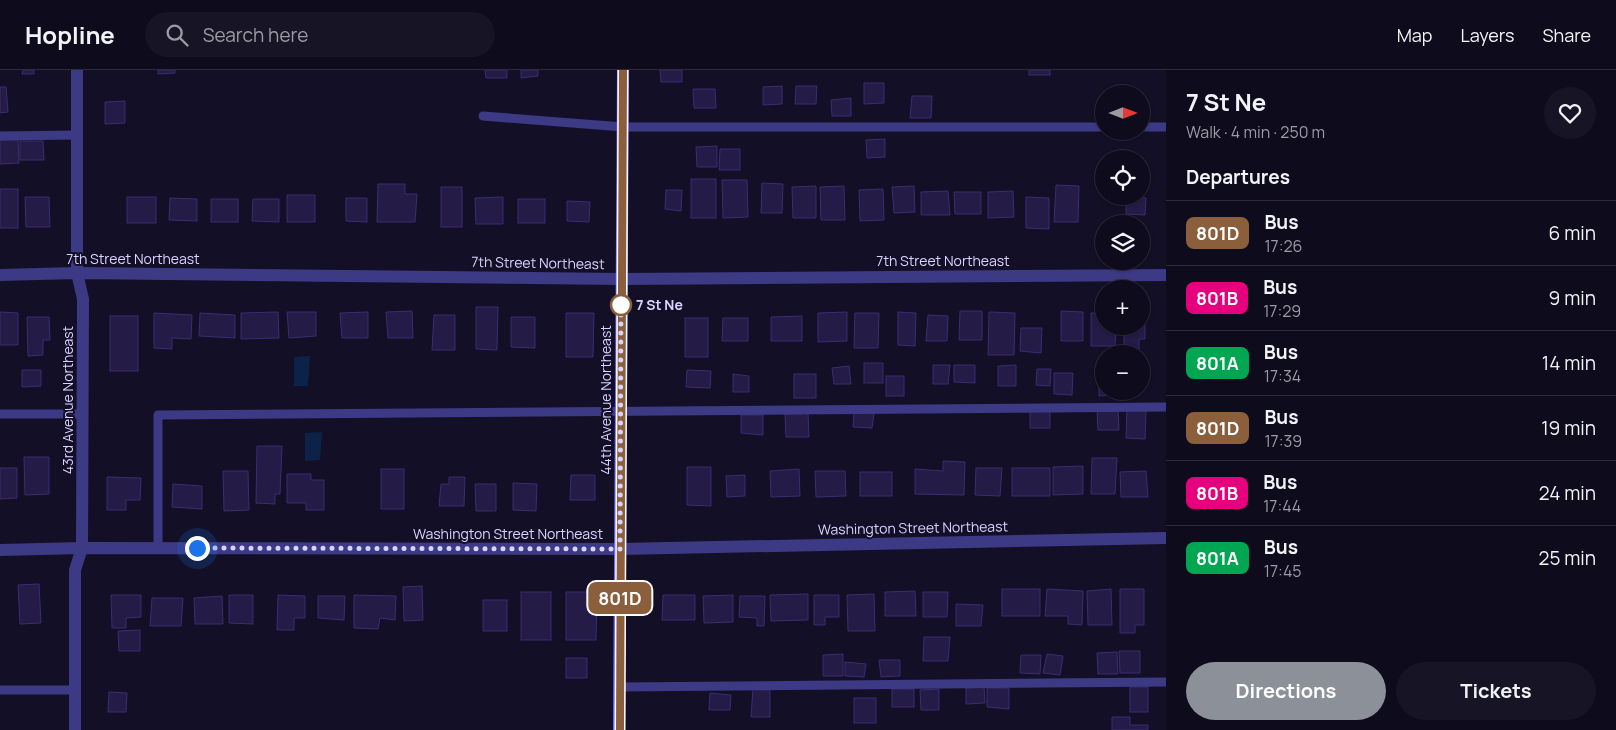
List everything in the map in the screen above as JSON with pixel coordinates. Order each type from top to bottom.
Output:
[{"type":"street","name":"43rd Avenue Northeast","points":[[75,730],[75,570],[82,548],[83,414],[83,299],[78,273],[77,70]]},
{"type":"street","name":"44th Avenue Northeast","points":[[620,730],[623,70]]},
{"type":"street","name":"7th Street Northeast","points":[[0,275],[78,273],[621,279],[1166,275]]},
{"type":"street","name":"Washington Street Northeast","points":[[0,550],[82,548],[620,549],[1166,538]]},
{"type":"lane","points":[[483,116],[623,127],[1095,127]]},
{"type":"lane","points":[[1150,127],[1166,127]]},
{"type":"lane","points":[[0,136],[78,135]]},
{"type":"lane","points":[[158,548],[158,415],[621,413],[1166,407]]},
{"type":"lane","points":[[0,414],[83,414]]},
{"type":"lane","points":[[620,687],[1166,682]]},
{"type":"lane","points":[[0,690],[75,690]]},
{"type":"water","points":[[310,356],[308,386],[294,386],[294,357]]},
{"type":"water","points":[[322,432],[320,460],[305,461],[305,433]]},
{"type":"building","points":[[23,70],[34,70],[34,74],[22,74]]},
{"type":"building","points":[[158,70],[175,70],[175,73],[158,74]]},
{"type":"building","points":[[485,70],[507,70],[507,78],[486,78]]},
{"type":"building","points":[[521,70],[538,70],[538,76],[521,78]]},
{"type":"building","points":[[660,70],[682,70],[682,82],[661,82]]},
{"type":"building","points":[[1029,70],[1050,70],[1050,75],[1029,75]]},
{"type":"building","points":[[864,83],[884,83],[884,103],[864,104]]},
{"type":"building","points":[[782,86],[782,104],[763,105],[763,87]]},
{"type":"building","points":[[796,86],[817,86],[816,104],[795,104]]},
{"type":"building","points":[[0,87],[6,87],[8,112],[0,113]]},
{"type":"building","points":[[693,89],[715,89],[716,108],[694,108]]},
{"type":"building","points":[[912,96],[932,96],[931,118],[910,118]]},
{"type":"building","points":[[851,98],[851,116],[832,116],[831,100]]},
{"type":"building","points":[[125,101],[125,123],[105,124],[105,102]]},
{"type":"building","points":[[885,139],[885,157],[867,158],[866,140]]},
{"type":"building","points":[[0,140],[18,140],[19,163],[0,164]]},
{"type":"building","points":[[20,141],[43,141],[44,160],[20,160]]},
{"type":"building","points":[[717,146],[717,167],[697,167],[696,147]]},
{"type":"building","points":[[720,149],[740,149],[740,170],[719,170]]},
{"type":"building","points":[[691,179],[716,179],[716,218],[691,218]]},
{"type":"building","points":[[722,180],[747,180],[748,217],[723,218]]},
{"type":"building","points":[[762,183],[783,184],[782,213],[761,213]]},
{"type":"building","points":[[378,184],[405,184],[405,194],[417,194],[415,222],[377,222]]},
{"type":"building","points":[[1056,185],[1079,186],[1078,222],[1054,222]]},
{"type":"building","points":[[816,186],[816,218],[793,218],[792,187]]},
{"type":"building","points":[[844,186],[845,220],[821,220],[820,187]]},
{"type":"building","points":[[914,186],[915,212],[894,213],[892,187]]},
{"type":"building","points":[[441,187],[462,187],[462,227],[441,227]]},
{"type":"building","points":[[0,189],[18,189],[18,228],[0,228]]},
{"type":"building","points":[[883,189],[884,220],[860,221],[859,190]]},
{"type":"building","points":[[666,190],[682,190],[681,211],[665,209]]},
{"type":"building","points":[[948,191],[950,215],[921,215],[921,192]]},
{"type":"building","points":[[1013,191],[1014,217],[988,218],[988,192]]},
{"type":"building","points":[[954,192],[981,192],[981,214],[955,214]]},
{"type":"building","points":[[287,195],[315,195],[315,222],[287,222]]},
{"type":"building","points":[[25,197],[49,197],[50,227],[26,227]]},
{"type":"building","points":[[127,197],[156,197],[156,223],[127,223]]},
{"type":"building","points":[[503,197],[503,224],[476,224],[475,198]]},
{"type":"building","points":[[1026,197],[1049,198],[1049,229],[1026,228]]},
{"type":"building","points":[[170,198],[197,199],[197,221],[169,220]]},
{"type":"building","points":[[346,198],[367,198],[367,222],[346,221]]},
{"type":"building","points":[[211,199],[238,199],[238,222],[211,222]]},
{"type":"building","points":[[253,199],[279,199],[279,222],[252,221]]},
{"type":"building","points":[[518,199],[545,199],[545,223],[518,223]]},
{"type":"building","points":[[567,201],[590,202],[589,222],[567,221]]},
{"type":"building","points":[[1126,205],[1146,205],[1145,215],[1126,214]]},
{"type":"building","points":[[476,307],[498,307],[497,350],[476,349]]},
{"type":"building","points":[[412,311],[413,338],[388,338],[386,312]]},
{"type":"building","points":[[960,311],[982,311],[982,340],[959,340]]},
{"type":"building","points":[[1061,311],[1083,312],[1083,341],[1061,341]]},
{"type":"building","points":[[0,312],[18,313],[18,345],[0,345]]},
{"type":"building","points":[[278,312],[279,338],[241,339],[241,313]]},
{"type":"building","points":[[287,312],[316,312],[316,336],[289,338]]},
{"type":"building","points":[[368,312],[368,338],[342,338],[340,313]]},
{"type":"building","points":[[847,312],[847,341],[818,342],[818,313]]},
{"type":"building","points":[[898,312],[916,313],[915,346],[898,345]]},
{"type":"building","points":[[989,312],[1015,313],[1014,355],[988,355]]},
{"type":"building","points":[[154,313],[192,315],[191,339],[172,338],[172,349],[154,348]]},
{"type":"building","points":[[200,313],[235,315],[235,338],[199,336]]},
{"type":"building","points":[[566,313],[594,313],[593,357],[566,357]]},
{"type":"building","points":[[855,313],[879,313],[878,348],[854,348]]},
{"type":"building","points":[[1091,313],[1095,313],[1095,335],[1116,335],[1115,345],[1091,346]]},
{"type":"building","points":[[434,315],[455,315],[455,350],[432,350]]},
{"type":"building","points":[[928,315],[948,316],[947,341],[926,341]]},
{"type":"building","points":[[110,316],[138,316],[138,371],[110,371]]},
{"type":"building","points":[[802,316],[802,341],[771,341],[771,317]]},
{"type":"building","points":[[27,317],[49,317],[50,340],[43,340],[43,355],[28,356]]},
{"type":"building","points":[[511,317],[535,317],[535,348],[511,347]]},
{"type":"building","points":[[685,318],[708,318],[708,357],[685,357]]},
{"type":"building","points":[[723,318],[748,318],[748,341],[722,341]]},
{"type":"building","points":[[1021,328],[1042,328],[1041,353],[1020,351]]},
{"type":"building","points":[[1124,335],[1145,335],[1145,339],[1139,339],[1139,345],[1124,345]]},
{"type":"building","points":[[864,363],[883,363],[883,383],[864,383]]},
{"type":"building","points":[[933,365],[950,365],[948,384],[933,384]]},
{"type":"building","points":[[954,365],[975,365],[975,383],[954,382]]},
{"type":"building","points":[[1016,365],[1016,386],[998,386],[998,366]]},
{"type":"building","points":[[849,366],[851,384],[834,384],[832,368]]},
{"type":"building","points":[[1037,369],[1051,369],[1050,386],[1036,385]]},
{"type":"building","points":[[22,370],[41,370],[41,386],[22,387]]},
{"type":"building","points":[[687,370],[711,371],[710,388],[686,387]]},
{"type":"building","points":[[1054,373],[1073,373],[1072,395],[1054,394]]},
{"type":"building","points":[[733,374],[749,376],[749,392],[733,392]]},
{"type":"building","points":[[794,374],[816,374],[816,398],[794,398]]},
{"type":"building","points":[[886,376],[904,376],[904,396],[886,396]]},
{"type":"building","points":[[1050,409],[1050,428],[1030,428],[1030,410]]},
{"type":"building","points":[[1097,410],[1118,410],[1119,430],[1098,430]]},
{"type":"building","points":[[1127,410],[1146,410],[1145,439],[1126,438]]},
{"type":"building","points":[[854,412],[874,413],[872,428],[853,427]]},
{"type":"building","points":[[808,413],[809,437],[786,437],[785,414]]},
{"type":"building","points":[[741,415],[763,415],[763,435],[741,433]]},
{"type":"building","points":[[257,446],[282,446],[280,494],[275,494],[275,504],[256,503]]},
{"type":"building","points":[[24,457],[49,457],[49,494],[25,495]]},
{"type":"building","points":[[1092,458],[1117,458],[1115,494],[1091,494]]},
{"type":"building","points":[[943,461],[965,462],[964,495],[915,494],[915,469],[943,471]]},
{"type":"building","points":[[1083,466],[1083,494],[1053,495],[1053,467]]},
{"type":"building","points":[[687,467],[711,467],[711,506],[687,505]]},
{"type":"building","points":[[0,468],[17,468],[17,498],[0,499]]},
{"type":"building","points":[[976,468],[1002,468],[1000,496],[975,495]]},
{"type":"building","points":[[1012,468],[1050,468],[1050,496],[1012,496]]},
{"type":"building","points":[[381,469],[404,469],[404,509],[381,509]]},
{"type":"building","points":[[799,469],[800,496],[771,497],[770,471]]},
{"type":"building","points":[[223,471],[248,471],[249,510],[224,511]]},
{"type":"building","points":[[815,471],[845,471],[846,496],[816,497]]},
{"type":"building","points":[[1146,471],[1148,497],[1121,497],[1120,472]]},
{"type":"building","points":[[860,472],[892,472],[892,496],[860,496]]},
{"type":"building","points":[[287,474],[311,474],[311,480],[324,480],[324,510],[306,510],[306,503],[287,503]]},
{"type":"building","points":[[571,475],[595,475],[595,500],[570,500]]},
{"type":"building","points":[[745,475],[745,496],[727,497],[726,476]]},
{"type":"building","points":[[107,477],[141,478],[140,500],[126,500],[126,510],[107,510]]},
{"type":"building","points":[[449,477],[465,477],[464,506],[439,506],[441,484],[449,484]]},
{"type":"building","points":[[513,483],[537,484],[536,511],[513,510]]},
{"type":"building","points":[[173,484],[202,486],[202,509],[172,507]]},
{"type":"building","points":[[475,484],[496,484],[496,511],[476,511]]},
{"type":"building","points":[[39,584],[41,623],[20,624],[18,585]]},
{"type":"building","points":[[422,586],[423,620],[404,621],[403,587]]},
{"type":"building","points":[[1002,589],[1040,589],[1040,616],[1002,616]]},
{"type":"building","points":[[1047,589],[1083,591],[1082,625],[1068,624],[1068,616],[1045,616]]},
{"type":"building","points":[[1111,589],[1112,625],[1088,625],[1087,591]]},
{"type":"building","points":[[1120,589],[1144,589],[1144,625],[1135,625],[1135,633],[1120,633]]},
{"type":"building","points":[[915,591],[916,616],[885,616],[885,592]]},
{"type":"building","points":[[521,592],[551,592],[551,640],[521,640]]},
{"type":"building","points":[[566,592],[597,592],[596,640],[566,640]]},
{"type":"building","points":[[923,592],[948,592],[947,617],[923,617]]},
{"type":"building","points":[[808,594],[808,620],[771,621],[770,595]]},
{"type":"building","points":[[874,594],[875,631],[848,631],[847,595]]},
{"type":"building","points":[[111,595],[141,595],[141,617],[126,618],[126,628],[112,628]]},
{"type":"building","points":[[229,595],[253,595],[253,624],[229,623]]},
{"type":"building","points":[[278,595],[305,596],[305,618],[294,618],[294,630],[277,630]]},
{"type":"building","points":[[354,595],[396,596],[395,620],[380,618],[378,629],[354,628]]},
{"type":"building","points":[[663,595],[695,595],[695,620],[662,620]]},
{"type":"building","points":[[733,595],[733,622],[704,623],[703,596]]},
{"type":"building","points":[[814,595],[839,595],[839,617],[825,617],[825,625],[814,625]]},
{"type":"building","points":[[222,596],[223,624],[195,624],[194,598]]},
{"type":"building","points":[[318,596],[345,596],[344,620],[318,618]]},
{"type":"building","points":[[740,596],[765,596],[764,626],[757,626],[757,618],[739,617]]},
{"type":"building","points":[[152,598],[183,598],[181,626],[150,626]]},
{"type":"building","points":[[483,600],[507,600],[507,631],[483,631]]},
{"type":"building","points":[[956,604],[983,605],[981,626],[956,626]]},
{"type":"building","points":[[140,630],[140,651],[119,651],[118,631]]},
{"type":"building","points":[[924,637],[950,637],[948,661],[923,661]]},
{"type":"building","points":[[1119,651],[1140,651],[1140,673],[1120,673]]},
{"type":"building","points":[[1117,652],[1118,674],[1098,674],[1097,653]]},
{"type":"building","points":[[843,654],[843,676],[823,676],[823,655]]},
{"type":"building","points":[[1047,654],[1063,656],[1060,675],[1043,673]]},
{"type":"building","points":[[1021,655],[1041,655],[1040,674],[1020,673]]},
{"type":"building","points":[[566,658],[587,658],[587,678],[566,678]]},
{"type":"building","points":[[879,660],[900,660],[900,676],[881,677]]},
{"type":"building","points":[[845,662],[866,664],[864,677],[845,676]]},
{"type":"building","points":[[984,687],[985,703],[966,704],[966,688]]},
{"type":"building","points":[[1130,687],[1148,687],[1148,712],[1130,712]]},
{"type":"building","points":[[987,688],[1009,688],[1009,709],[987,707]]},
{"type":"building","points":[[753,689],[770,690],[770,717],[751,717]]},
{"type":"building","points":[[892,689],[914,689],[914,707],[892,707]]},
{"type":"building","points":[[939,689],[939,710],[921,710],[920,690]]},
{"type":"building","points":[[109,692],[127,693],[126,712],[108,712]]},
{"type":"building","points":[[710,693],[731,695],[730,710],[709,710]]},
{"type":"building","points":[[854,698],[876,698],[876,723],[854,723]]},
{"type":"building","points":[[1112,717],[1130,717],[1130,725],[1148,725],[1148,730],[1112,730]]},
{"type":"bus line","name":"801D","points":[[620,730],[623,70]]},
{"type":"place","name":"7 St Ne","points":[[621,305]]},
{"type":"route","points":[[197,548],[620,549],[621,298],[621,305]]}]
